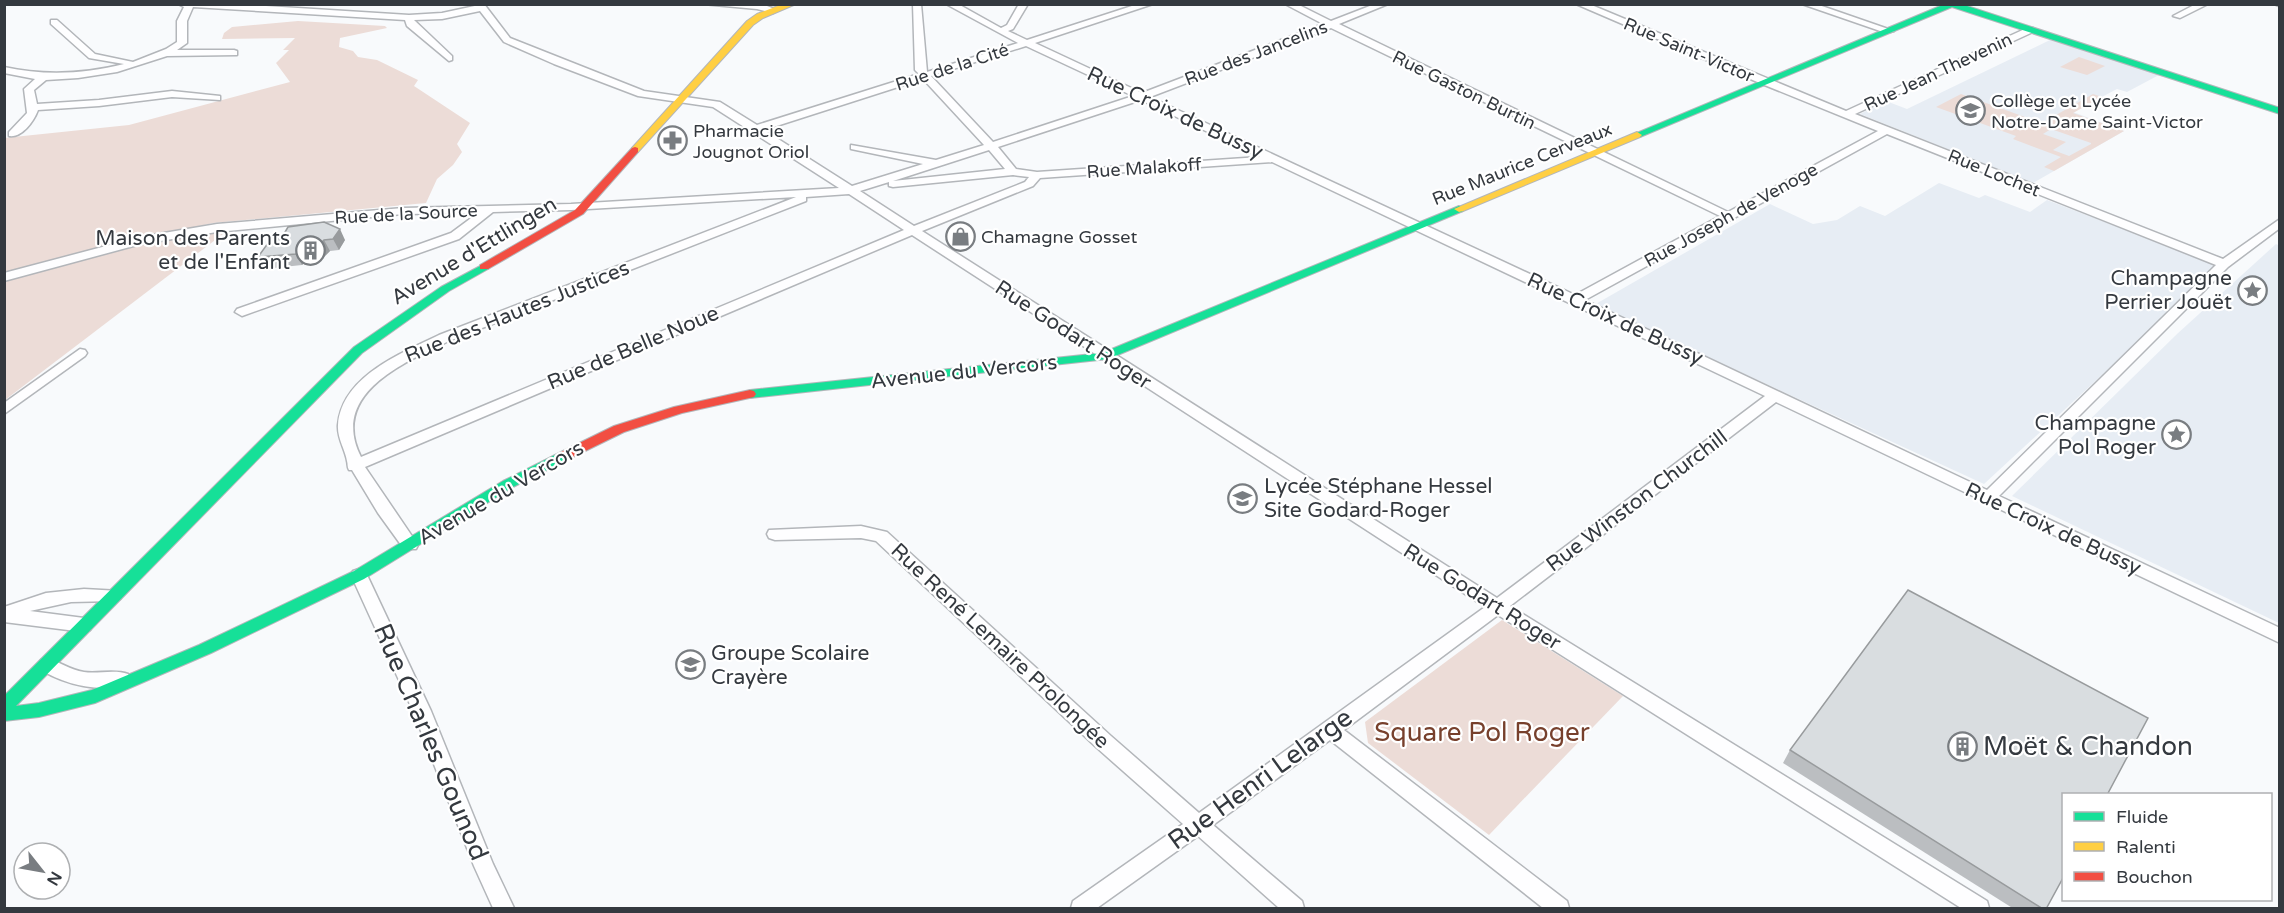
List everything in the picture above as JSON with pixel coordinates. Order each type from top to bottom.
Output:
[{"type":"street","points":[[707,4],[757,6],[773,10]]},
{"type":"street","name":"Avenue d'Ettlingen","points":[[4,707],[358,350],[445,289],[569,220],[586,206],[750,23],[773,10],[792,4]]},
{"type":"street","points":[[917,4],[920,70],[1013,172]]},
{"type":"street","name":"Rue Croix de Bussy","points":[[950,4],[1000,31],[1776,395],[1987,499],[2280,636]]},
{"type":"street","points":[[1000,31],[1010,27],[1024,4]]},
{"type":"street","name":"Rue de la Cité","points":[[756,129],[1149,4]]},
{"type":"street","name":"Rue Gaston Burtin","points":[[1289,4],[1728,216]]},
{"type":"street","name":"Rue des Jancelins","points":[[869,185],[1141,97],[1384,4]]},
{"type":"street","name":"Rue Saint-Victor","points":[[1580,4],[1765,82]]},
{"type":"street","points":[[1806,4],[1888,30]]},
{"type":"street","points":[[2177,16],[2204,4]]},
{"type":"street","points":[[4,70],[44,77],[105,70],[164,53],[183,40],[182,21],[185,5],[410,18],[442,16],[480,6]]},
{"type":"street","points":[[1952,5],[2280,111]]},
{"type":"street","name":"Rue Maurice Cerveaux","points":[[1104,356],[1952,5]]},
{"type":"street","name":"Rue Godart Roger","points":[[480,6],[507,40],[629,90],[716,104],[1104,356],[1496,606],[1979,909]]},
{"type":"street","points":[[410,18],[410,24],[449,58]]},
{"type":"street","points":[[54,22],[92,56],[133,63]]},
{"type":"street","name":"Rue Jean Thevenin","points":[[1847,114],[2030,30]]},
{"type":"street","points":[[164,53],[234,53]]},
{"type":"street","points":[[13,134],[27,122],[33,107],[29,89],[44,77]]},
{"type":"street","name":"Rue Lochet","points":[[1765,82],[2224,264]]},
{"type":"street","points":[[33,107],[168,96],[216,98]]},
{"type":"street","name":"Rue Joseph de Venoge","points":[[1575,300],[1887,130]]},
{"type":"street","points":[[855,147],[937,163]]},
{"type":"street","name":"Rue Malakoff","points":[[869,185],[1013,172],[1037,175],[1275,159]]},
{"type":"street","name":"Rue de Belle Noue","points":[[354,466],[1029,184],[1037,175]]},
{"type":"street","name":"Rue de la Source","points":[[4,277],[181,232],[382,212],[586,206],[813,194],[849,191],[869,185]]},
{"type":"street","name":"Rue des Hautes Justices","points":[[410,545],[370,492],[354,466],[344,430],[348,408],[373,378],[400,359],[444,338],[813,194]]},
{"type":"street","points":[[242,312],[454,236],[490,209]]},
{"type":"street","points":[[1987,499],[2224,264],[2280,222]]},
{"type":"street","points":[[4,410],[80,353]]},
{"type":"street","name":"Avenue du Vercors","points":[[4,714],[63,705],[95,696],[205,649],[358,575],[508,484],[554,459],[619,429],[722,399],[787,389],[1104,356]]},
{"type":"street","name":"Rue Winston Churchill","points":[[1496,606],[1656,488],[1776,395]]},
{"type":"street","name":"Rue René Lemaire Prolongée","points":[[775,534],[861,532],[881,536],[1104,742],[1294,909]]},
{"type":"street","name":"Rue Charles Gounod","points":[[358,575],[422,711],[484,866],[504,909]]},
{"type":"street","points":[[4,615],[34,601],[63,594],[114,595]]},
{"type":"street","name":"Rue Henri Lelarge","points":[[1081,909],[1496,606]]},
{"type":"street","points":[[4,615],[84,625]]},
{"type":"street","name":"Avenue du Vercors","points":[[47,665],[57,672],[81,680],[102,682],[134,678]]},
{"type":"street","points":[[1329,729],[1559,909]]},
{"type":"shaded area","name":"Collège et Lycée Notre-Dame Saint-Victor","points":[[2050,40],[2159,75],[2127,92],[2117,89],[2073,112],[2124,131],[2033,183],[1860,114],[1886,101],[1907,109]]},
{"type":"shaded area","points":[[1939,183],[1979,198],[1985,195],[2030,212],[2047,200],[2220,266],[1984,484],[1594,305],[1770,204],[1813,224],[1837,220],[1860,206],[1885,216]]},
{"type":"shaded area","name":"Champagne Pol Roger","points":[[2276,244],[2280,246],[2279,623],[2012,496],[2177,334]]},
{"type":"green space","points":[[298,21],[385,26],[387,28],[340,38],[339,47],[353,51],[358,57],[377,60],[418,80],[414,86],[470,123],[457,144],[462,152],[453,165],[437,179],[426,203],[213,223],[125,242],[5,275],[4,138],[129,125],[290,82],[276,63],[289,50],[283,50],[295,38],[222,39],[224,33],[232,27]]},
{"type":"green space","points":[[2079,57],[2105,66],[2087,75],[2060,67]]},
{"type":"green space","points":[[1961,94],[2042,123],[2093,94],[2102,97],[2073,113],[2124,131],[2054,171],[2044,167],[2061,157],[2013,139],[2016,136],[1936,107]],"holes":[[[2051,129],[2091,143],[2069,156],[2053,150],[2066,142],[2043,134]]]},
{"type":"green space","points":[[185,234],[223,234],[5,400],[5,280]]},
{"type":"green space","name":"Square Pol Roger","points":[[1502,620],[1623,696],[1489,835],[1368,743],[1365,722]]},
{"type":"building","points":[[324,222],[340,229],[333,239],[324,240],[318,246],[303,247],[296,254],[258,257],[271,239],[281,239],[288,227]]},
{"type":"building","name":"Moёt & Chandon","points":[[1908,590],[2148,718],[2108,793],[2062,793],[2062,880],[2046,909],[1790,750]]},
{"type":"traffic: fast","points":[[1951,4],[2280,111]]},
{"type":"traffic: fast","points":[[1637,135],[1953,4]]},
{"type":"traffic: fast","points":[[750,394],[1104,356],[1459,209]]},
{"type":"traffic: fast","points":[[4,707],[358,350],[445,289],[484,267]]},
{"type":"traffic: fast","points":[[4,714],[39,710],[95,696],[205,649],[359,575],[508,484],[566,455]]},
{"type":"traffic: slow","points":[[635,150],[750,23],[760,16],[792,4]]},
{"type":"traffic: slow","points":[[1459,209],[1637,135]]},
{"type":"traffic: jam","points":[[484,267],[579,212],[635,150]]},
{"type":"traffic: jam","points":[[566,455],[619,429],[679,410],[750,394]]},
{"type":"place","name":"Collège et Lycée Notre-Dame Saint-Victor","points":[[1970,111]]},
{"type":"place","name":"Pharmacie Jougnot Oriol","points":[[672,141]]},
{"type":"place","name":"Chamagne Gosset","points":[[960,237]]},
{"type":"place","name":"Maison des Parents et de l'Enfant","points":[[311,250]]},
{"type":"place","name":"Champagne Perrier Jouët","points":[[2253,290]]},
{"type":"place","name":"Champagne Pol Roger","points":[[2177,435]]},
{"type":"place","name":"Lycée Stéphane Hessel Site Godard-Roger","points":[[1243,498]]},
{"type":"place","name":"Groupe Scolaire Crayère","points":[[690,665]]},
{"type":"place","name":"Moёt & Chandon","points":[[1962,746]]}]
